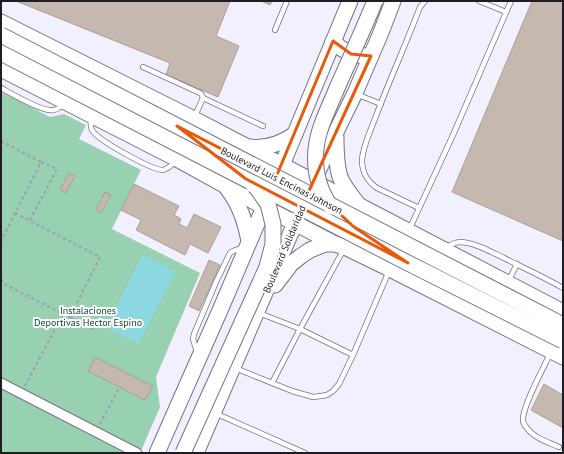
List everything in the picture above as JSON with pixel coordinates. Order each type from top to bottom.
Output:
[{"type":"main road","points":[[157,453],[216,321],[350,1]]},
{"type":"main road","points":[[375,1],[322,125],[316,148],[316,168],[320,185],[327,201],[337,214],[408,263]]},
{"type":"main road","name":"Boulevard Solidaridad","points":[[196,453],[295,223],[355,93],[393,1]]},
{"type":"main road","points":[[1,22],[194,119],[359,206],[405,238],[444,250],[563,312]]},
{"type":"main road","name":"Boulevard Luis Encinas Johnson","points":[[1,35],[563,325]]},
{"type":"main road","points":[[333,41],[351,54],[371,56]]},
{"type":"main road","name":"Boulevard Luis Encinas Johnson","points":[[1,53],[408,263],[563,341]]},
{"type":"main road","points":[[1,69],[177,159],[295,223],[390,269],[557,354]]},
{"type":"main road","points":[[177,126],[199,145],[256,187],[268,204],[273,224],[273,244],[267,267],[183,453]]},
{"type":"main road","points":[[336,132],[337,159],[340,176],[346,188],[359,206]]},
{"type":"main road","points":[[244,146],[265,147],[276,145],[295,134]]},
{"type":"main road","points":[[225,186],[238,204],[242,215],[248,245]]},
{"type":"main road","points":[[259,308],[291,264],[300,256],[325,244],[340,245]]},
{"type":"street","points":[[1,383],[137,453]]},
{"type":"lane","points":[[275,30],[287,1]]},
{"type":"lane","points":[[419,208],[371,184],[366,178],[363,170],[362,160],[364,150],[381,104],[420,8],[425,1]]},
{"type":"lane","points":[[479,1],[506,12]]},
{"type":"lane","points":[[405,238],[453,135],[511,1]]},
{"type":"lane","points":[[143,67],[200,93],[202,98],[263,126]]},
{"type":"lane","points":[[1,88],[43,109],[51,111],[59,108],[66,102]]},
{"type":"lane","points":[[355,93],[381,104]]},
{"type":"lane","points":[[177,159],[202,98]]},
{"type":"lane","points":[[444,250],[453,243],[460,242],[471,244],[517,264],[563,288]]},
{"type":"lane","points":[[272,383],[300,329],[340,245]]},
{"type":"lane","points":[[233,368],[308,396],[321,396],[333,391],[339,384],[353,355],[399,250]]},
{"type":"lane","points":[[508,283],[517,264]]},
{"type":"lane","points":[[259,308],[353,355]]},
{"type":"lane","points":[[557,354],[529,399],[523,420],[524,425],[530,432],[559,447]]},
{"type":"lane","points":[[214,412],[305,453]]},
{"type":"path","points":[[1,141],[56,169],[30,220]]},
{"type":"path","points":[[1,241],[41,162]]},
{"type":"path","points":[[15,213],[100,257],[70,317]]},
{"type":"path","points":[[1,279],[6,285],[94,329]]},
{"type":"path","points":[[21,394],[63,314]]},
{"type":"path","points":[[96,432],[119,388]]},
{"type":"highlighted area","points":[[333,41],[351,54],[371,56],[308,193],[330,205],[354,227],[408,263],[246,179],[177,126],[276,177]]},
{"type":"green space","name":"Instalaciones Deportivas Hector Espino","points":[[1,92],[50,117],[64,114],[86,125],[79,139],[141,170],[112,229],[200,273],[156,377],[160,407],[140,453],[1,453]]},
{"type":"water","points":[[143,255],[176,272],[138,344],[105,327]]},
{"type":"building","points":[[16,1],[230,1],[216,36],[239,46],[218,97],[166,75],[170,63]]},
{"type":"building","points":[[261,1],[272,1],[270,5]]},
{"type":"building","points":[[532,1],[563,1],[563,241],[452,192]]},
{"type":"building","points":[[69,173],[75,176],[66,193],[60,190]]},
{"type":"building","points":[[134,184],[179,206],[174,215],[181,219],[179,224],[187,228],[194,214],[221,227],[208,253],[190,244],[185,255],[136,230],[141,220],[121,210]]},
{"type":"building","points":[[105,192],[111,195],[101,213],[96,210]]},
{"type":"building","points":[[209,260],[220,265],[199,311],[189,306]]},
{"type":"building","points":[[95,357],[153,386],[145,400],[88,371]]},
{"type":"building","points":[[544,384],[563,395],[563,428],[531,410]]}]
